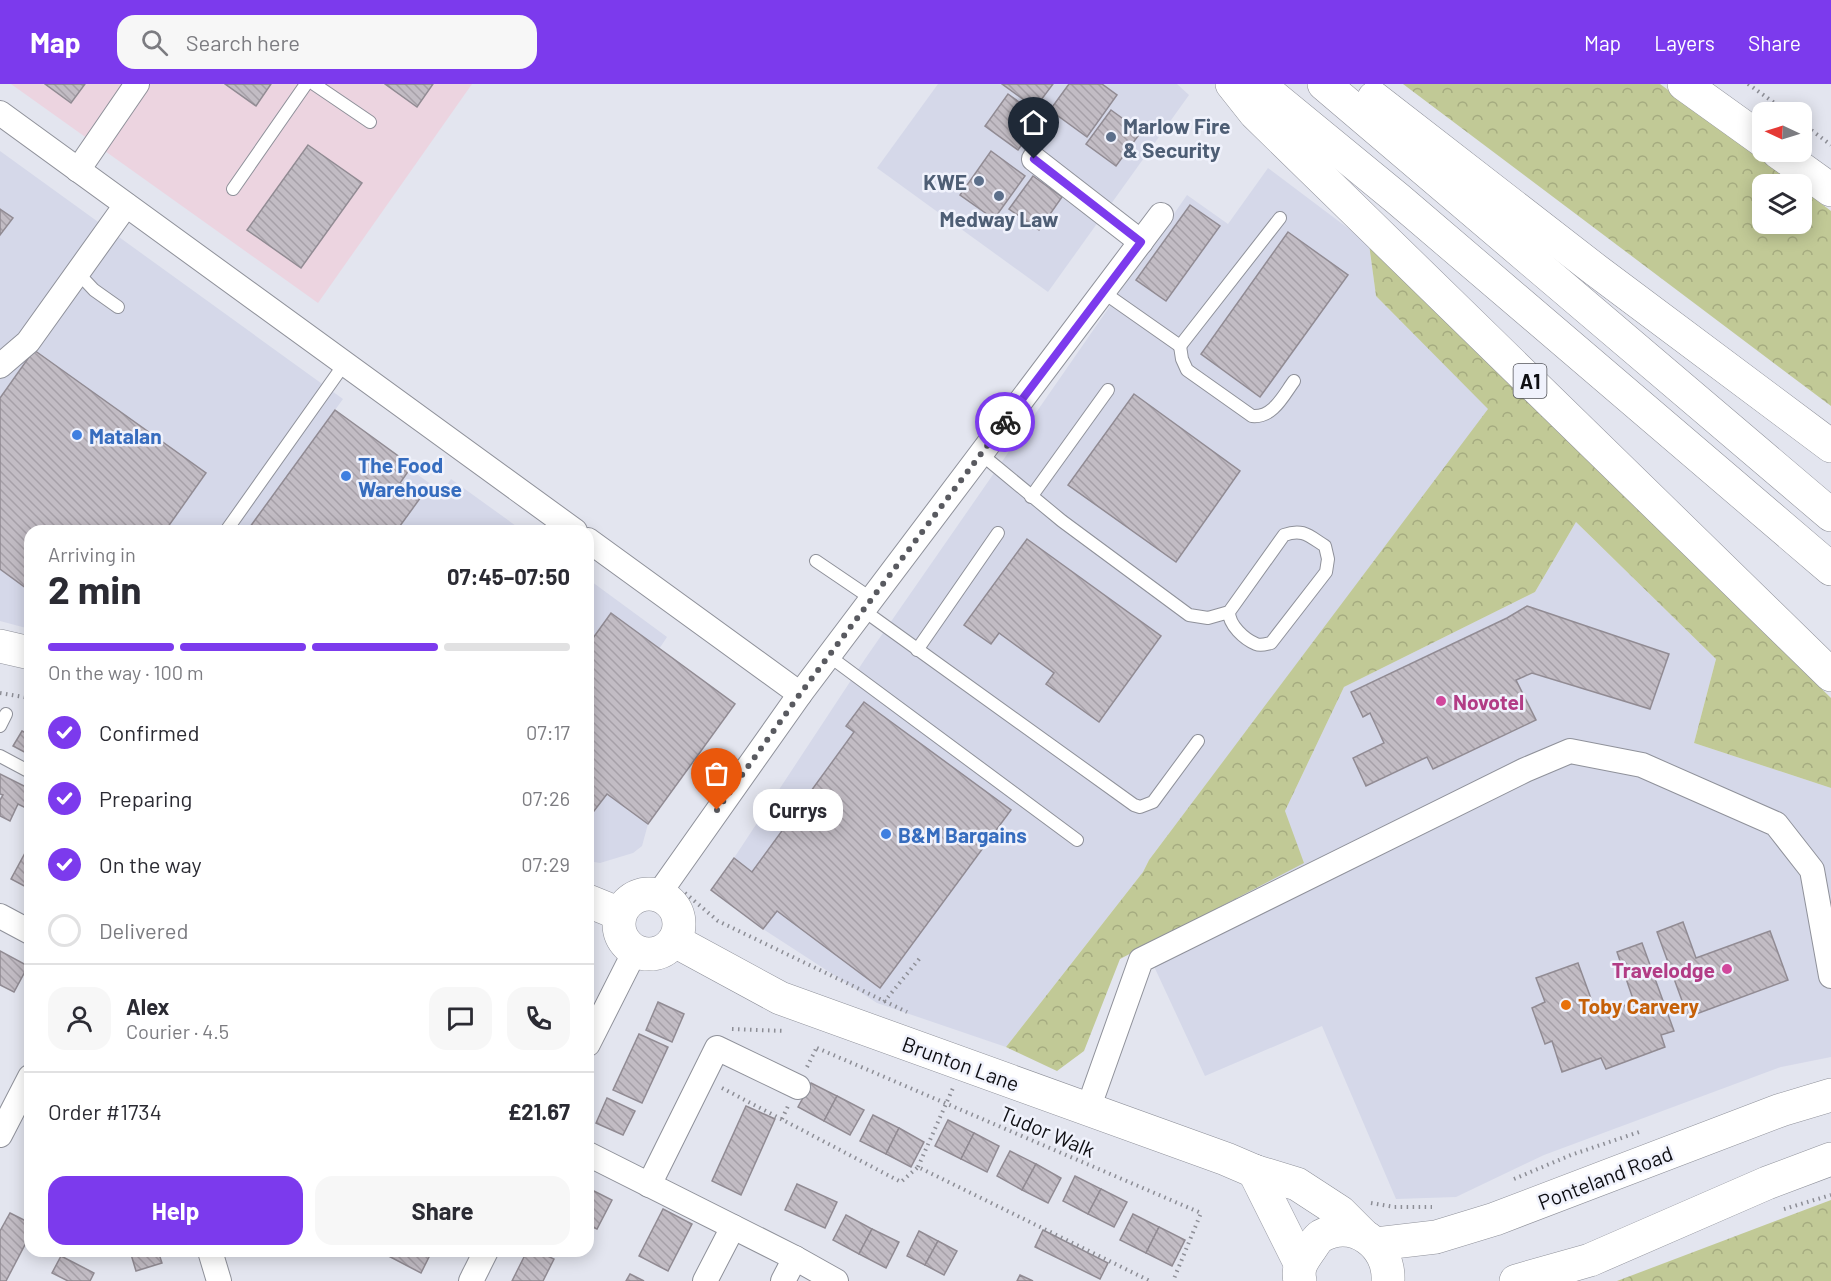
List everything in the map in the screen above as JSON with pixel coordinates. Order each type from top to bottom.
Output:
[{"type":"main road","name":"A1","points":[[1232,84],[1255,113],[1831,675]]},
{"type":"main road","name":"A1","points":[[1258,84],[1398,199],[1831,569]]},
{"type":"main road","points":[[1324,84],[1831,515]]},
{"type":"main road","points":[[1355,84],[1606,278],[1831,446]]},
{"type":"main road","points":[[1684,84],[1752,133]]},
{"type":"main road","points":[[1792,162],[1831,190]]},
{"type":"main road","points":[[0,646],[24,652]]},
{"type":"main road","points":[[640,895],[658,895],[667,899],[678,914],[680,923],[675,942],[652,955],[635,951],[626,945],[621,935],[620,914],[632,899],[640,895]]},
{"type":"main road","points":[[594,903],[620,914]]},
{"type":"main road","name":"Brunton Lane","points":[[675,942],[780,998],[1254,1171],[1297,1184],[1359,1230]]},
{"type":"main road","name":"Ponteland Road","points":[[1299,1275],[1319,1237],[1341,1230],[1359,1230],[1436,1237],[1495,1219],[1781,1110],[1831,1095]]},
{"type":"main road","points":[[1516,1281],[1590,1260],[1767,1183],[1831,1159]]},
{"type":"main road","points":[[1254,1171],[1299,1275]]},
{"type":"main road","points":[[1359,1230],[1386,1260],[1388,1281]]},
{"type":"street","points":[[78,170],[137,84]]},
{"type":"street","points":[[0,113],[567,525]]},
{"type":"street","points":[[1034,159],[1141,242]]},
{"type":"street","points":[[0,366],[28,342],[79,274],[126,205]]},
{"type":"street","points":[[658,895],[800,694],[1161,214]]},
{"type":"street","points":[[594,544],[800,694]]},
{"type":"street","points":[[1088,1109],[1141,960],[1515,775],[1569,751],[1642,765],[1776,824],[1812,870],[1831,976]]},
{"type":"street","points":[[0,916],[24,929]]},
{"type":"street","points":[[594,1032],[635,951]]},
{"type":"street","points":[[649,1185],[717,1048],[798,1087]]},
{"type":"street","points":[[0,1135],[23,1106]]},
{"type":"street","points":[[594,1157],[836,1281]]},
{"type":"street","points":[[705,1281],[733,1227]]},
{"type":"street","points":[[211,1257],[214,1280]]},
{"type":"street","points":[[471,1281],[483,1257]]},
{"type":"street","points":[[783,1281],[795,1258]]},
{"type":"lane","points":[[233,189],[306,84]]},
{"type":"lane","points":[[314,84],[370,122]]},
{"type":"lane","points":[[1180,346],[1280,218]]},
{"type":"lane","points":[[79,274],[94,290],[118,307]]},
{"type":"lane","points":[[1103,292],[1180,346],[1187,370],[1252,416],[1261,417],[1270,413],[1294,381]]},
{"type":"lane","points":[[230,525],[345,363]]},
{"type":"lane","points":[[1031,497],[1108,390]]},
{"type":"lane","points":[[981,454],[1031,497],[1189,615],[1208,618],[1228,612],[1284,536],[1293,532],[1304,532],[1324,546],[1328,559],[1326,572],[1270,642],[1263,645],[1256,644],[1233,626],[1228,612]]},
{"type":"lane","points":[[917,650],[998,533]]},
{"type":"lane","points":[[816,561],[917,650],[1134,805],[1140,807],[1153,802],[1198,741]]},
{"type":"lane","points":[[829,656],[1077,840]]},
{"type":"lane","points":[[0,726],[6,714]]},
{"type":"lane","points":[[0,756],[24,769]]},
{"type":"path","points":[[1748,84],[1773,102]]},
{"type":"path","points":[[1812,131],[1831,145]]},
{"type":"path","points":[[0,693],[24,697]]},
{"type":"path","points":[[869,1030],[882,1004],[920,958]]},
{"type":"path","points":[[717,1048],[727,1029],[792,1031]]},
{"type":"path","name":"Tudor Walk","points":[[817,1048],[1201,1213],[1173,1281]]},
{"type":"path","points":[[702,1078],[901,1182],[918,1167],[963,1064]]},
{"type":"path","points":[[1513,1180],[1571,1155],[1649,1128]]},
{"type":"path","points":[[918,1167],[1150,1281]]},
{"type":"path","points":[[1359,1230],[1361,1201],[1394,1207],[1434,1207]]},
{"type":"shaded area","points":[[11,84],[472,84],[318,303]]},
{"type":"shaded area","points":[[938,84],[1177,84],[1189,95],[1048,292],[877,168]]},
{"type":"shaded area","points":[[0,151],[343,399],[335,410],[412,466],[411,470],[442,492],[451,479],[515,525],[24,525],[24,627],[0,621]]},
{"type":"shaded area","points":[[1268,168],[1369,244],[1376,296],[1489,409],[1149,860],[1143,872],[1006,1047],[877,1003],[763,929],[711,890],[865,659],[1187,195],[1228,224]]},
{"type":"shaded area","points":[[1576,522],[1716,659],[1694,743],[1831,788],[1831,1057],[1781,1067],[1544,1155],[1456,1197],[1396,1199],[1322,1026],[1205,1076],[1145,947],[1285,811],[1344,687],[1535,592]]},
{"type":"shaded area","points":[[594,583],[667,637],[659,649],[735,704],[648,824],[642,846],[633,853],[600,863],[594,862]]},
{"type":"green space","points":[[1403,84],[1660,84],[1752,152],[1752,162],[1766,162],[1782,174],[1752,174],[1752,234],[1812,234],[1812,197],[1831,211],[1831,406]]},
{"type":"green space","points":[[1369,244],[1831,698],[1831,788],[1694,743],[1716,659],[1576,522],[1535,592],[1344,687],[1285,811],[1304,863],[1120,959],[1084,1051],[1057,1071],[1006,1047],[1143,872],[1149,860],[1488,409],[1376,296]]},
{"type":"green space","points":[[1831,1200],[1831,1281],[1617,1281]]},
{"type":"building","points":[[45,84],[85,84],[71,103]]},
{"type":"building","points":[[225,84],[271,84],[256,106]]},
{"type":"building","points":[[385,84],[433,84],[417,107]]},
{"type":"building","points":[[1002,84],[1053,84],[1035,108]]},
{"type":"building","points":[[1069,84],[1102,84],[1117,95],[1087,137],[1050,110]]},
{"type":"building","points":[[1008,94],[1041,118],[1018,150],[985,126]]},
{"type":"building","points":[[1111,110],[1141,132],[1116,166],[1086,144]]},
{"type":"building","points":[[308,145],[362,183],[301,268],[247,230]]},
{"type":"building","points":[[991,151],[1025,176],[994,219],[960,195]]},
{"type":"building","points":[[1033,176],[1062,197],[1039,230],[1009,209]]},
{"type":"building","points":[[1190,205],[1220,226],[1166,301],[1136,280]]},
{"type":"building","points":[[0,209],[13,218],[0,235]]},
{"type":"building","points":[[1288,232],[1348,275],[1260,397],[1201,354]]},
{"type":"building","name":"Matalan","points":[[34,350],[206,473],[169,525],[24,525],[24,587],[0,569],[0,398]]},
{"type":"building","points":[[1134,394],[1240,471],[1176,562],[1068,485]]},
{"type":"building","name":"The Food Warehouse","points":[[335,410],[412,466],[400,483],[421,497],[401,525],[251,525]]},
{"type":"building","points":[[1027,539],[1161,636],[1099,722],[1046,684],[1054,673],[999,633],[991,644],[964,625]]},
{"type":"building","name":"Novotel","points":[[1527,606],[1669,654],[1650,709],[1532,673],[1516,680],[1536,720],[1433,769],[1427,757],[1366,786],[1353,758],[1384,743],[1370,713],[1363,717],[1351,692],[1507,618]]},
{"type":"building","points":[[611,613],[735,704],[648,824],[607,794],[594,811],[594,637]]},
{"type":"building","name":"B&M Bargains","points":[[864,702],[1011,810],[880,988],[777,911],[763,929],[711,890],[734,858],[752,872],[854,732],[846,726]]},
{"type":"building","points":[[22,731],[24,732],[24,752],[13,746]]},
{"type":"building","points":[[0,774],[24,786],[24,807],[18,804],[10,821],[0,816],[0,800],[3,795],[0,794]]},
{"type":"building","points":[[24,855],[24,886],[11,879]]},
{"type":"building","name":"Travelodge","points":[[1683,922],[1696,958],[1770,931],[1788,980],[1688,1017],[1657,932]]},
{"type":"building","name":"Toby Carvery","points":[[1642,943],[1674,1031],[1661,1035],[1665,1047],[1606,1069],[1601,1058],[1562,1072],[1552,1041],[1545,1044],[1532,1008],[1545,1002],[1536,978],[1578,963],[1597,1015],[1634,1002],[1617,952]]},
{"type":"building","points":[[0,951],[24,964],[24,973],[14,992],[0,985]]},
{"type":"building","points":[[658,1002],[684,1014],[672,1042],[646,1030]]},
{"type":"building","points":[[639,1034],[668,1047],[642,1103],[613,1090]]},
{"type":"building","points":[[811,1083],[837,1096],[824,1121],[798,1107]]},
{"type":"building","points":[[837,1096],[864,1110],[850,1135],[824,1121]]},
{"type":"building","points":[[607,1098],[635,1111],[623,1135],[596,1123]]},
{"type":"building","points":[[746,1106],[775,1119],[741,1195],[712,1181]]},
{"type":"building","points":[[873,1115],[899,1128],[886,1154],[860,1141]]},
{"type":"building","points":[[948,1120],[974,1133],[961,1159],[935,1146]]},
{"type":"building","points":[[899,1128],[924,1142],[911,1167],[886,1154]]},
{"type":"building","points":[[974,1133],[999,1146],[987,1172],[961,1159]]},
{"type":"building","points":[[1010,1151],[1036,1164],[1022,1190],[997,1176]]},
{"type":"building","points":[[1036,1164],[1061,1178],[1048,1203],[1022,1190]]},
{"type":"building","points":[[1075,1176],[1101,1189],[1088,1214],[1063,1201]]},
{"type":"building","points":[[797,1184],[837,1202],[825,1228],[785,1210]]},
{"type":"building","points":[[1101,1189],[1127,1202],[1114,1227],[1088,1214]]},
{"type":"building","points":[[594,1191],[612,1200],[597,1229],[594,1228]]},
{"type":"building","points":[[663,1209],[692,1224],[668,1271],[639,1256]]},
{"type":"building","points":[[10,1213],[24,1220],[24,1246],[6,1281],[0,1281],[0,1231]]},
{"type":"building","points":[[1133,1214],[1159,1227],[1146,1253],[1120,1240]]},
{"type":"building","points":[[846,1215],[872,1229],[859,1254],[833,1240]]},
{"type":"building","points":[[1159,1227],[1185,1240],[1172,1266],[1146,1253]]},
{"type":"building","points":[[872,1229],[899,1242],[886,1268],[859,1254]]},
{"type":"building","points":[[1043,1230],[1108,1263],[1100,1279],[1035,1247]]},
{"type":"building","points":[[919,1231],[938,1241],[925,1265],[907,1256]]},
{"type":"building","points":[[938,1241],[957,1251],[944,1275],[925,1265]]},
{"type":"building","points":[[60,1257],[63,1257],[94,1273],[90,1281],[68,1281],[52,1273]]},
{"type":"building","points":[[132,1257],[160,1257],[162,1263],[136,1271]]},
{"type":"building","points":[[390,1257],[429,1257],[421,1273]]},
{"type":"building","points":[[524,1257],[554,1259],[543,1281],[512,1281]]},
{"type":"building","points":[[630,1274],[644,1281],[626,1281]]},
{"type":"building","points":[[1020,1275],[1033,1281],[1017,1281]]},
{"type":"way so far","points":[[717,810],[800,694],[1005,422]]},
{"type":"place","name":"Marlow Fire & Security","points":[[1111,137]]},
{"type":"place","name":"KWE","points":[[979,181]]},
{"type":"place","name":"Medway Law","points":[[999,196]]},
{"type":"place","name":"Matalan","points":[[77,435]]},
{"type":"place","name":"The Food Warehouse","points":[[346,476]]},
{"type":"place","name":"Novotel","points":[[1441,701]]},
{"type":"place","name":"Currys","points":[[717,810]]},
{"type":"place","name":"B&M Bargains","points":[[886,834]]},
{"type":"place","name":"Travelodge","points":[[1727,969]]},
{"type":"place","name":"Toby Carvery","points":[[1566,1005]]},
{"type":"route","points":[[1005,422],[1141,242],[1034,159]]}]
